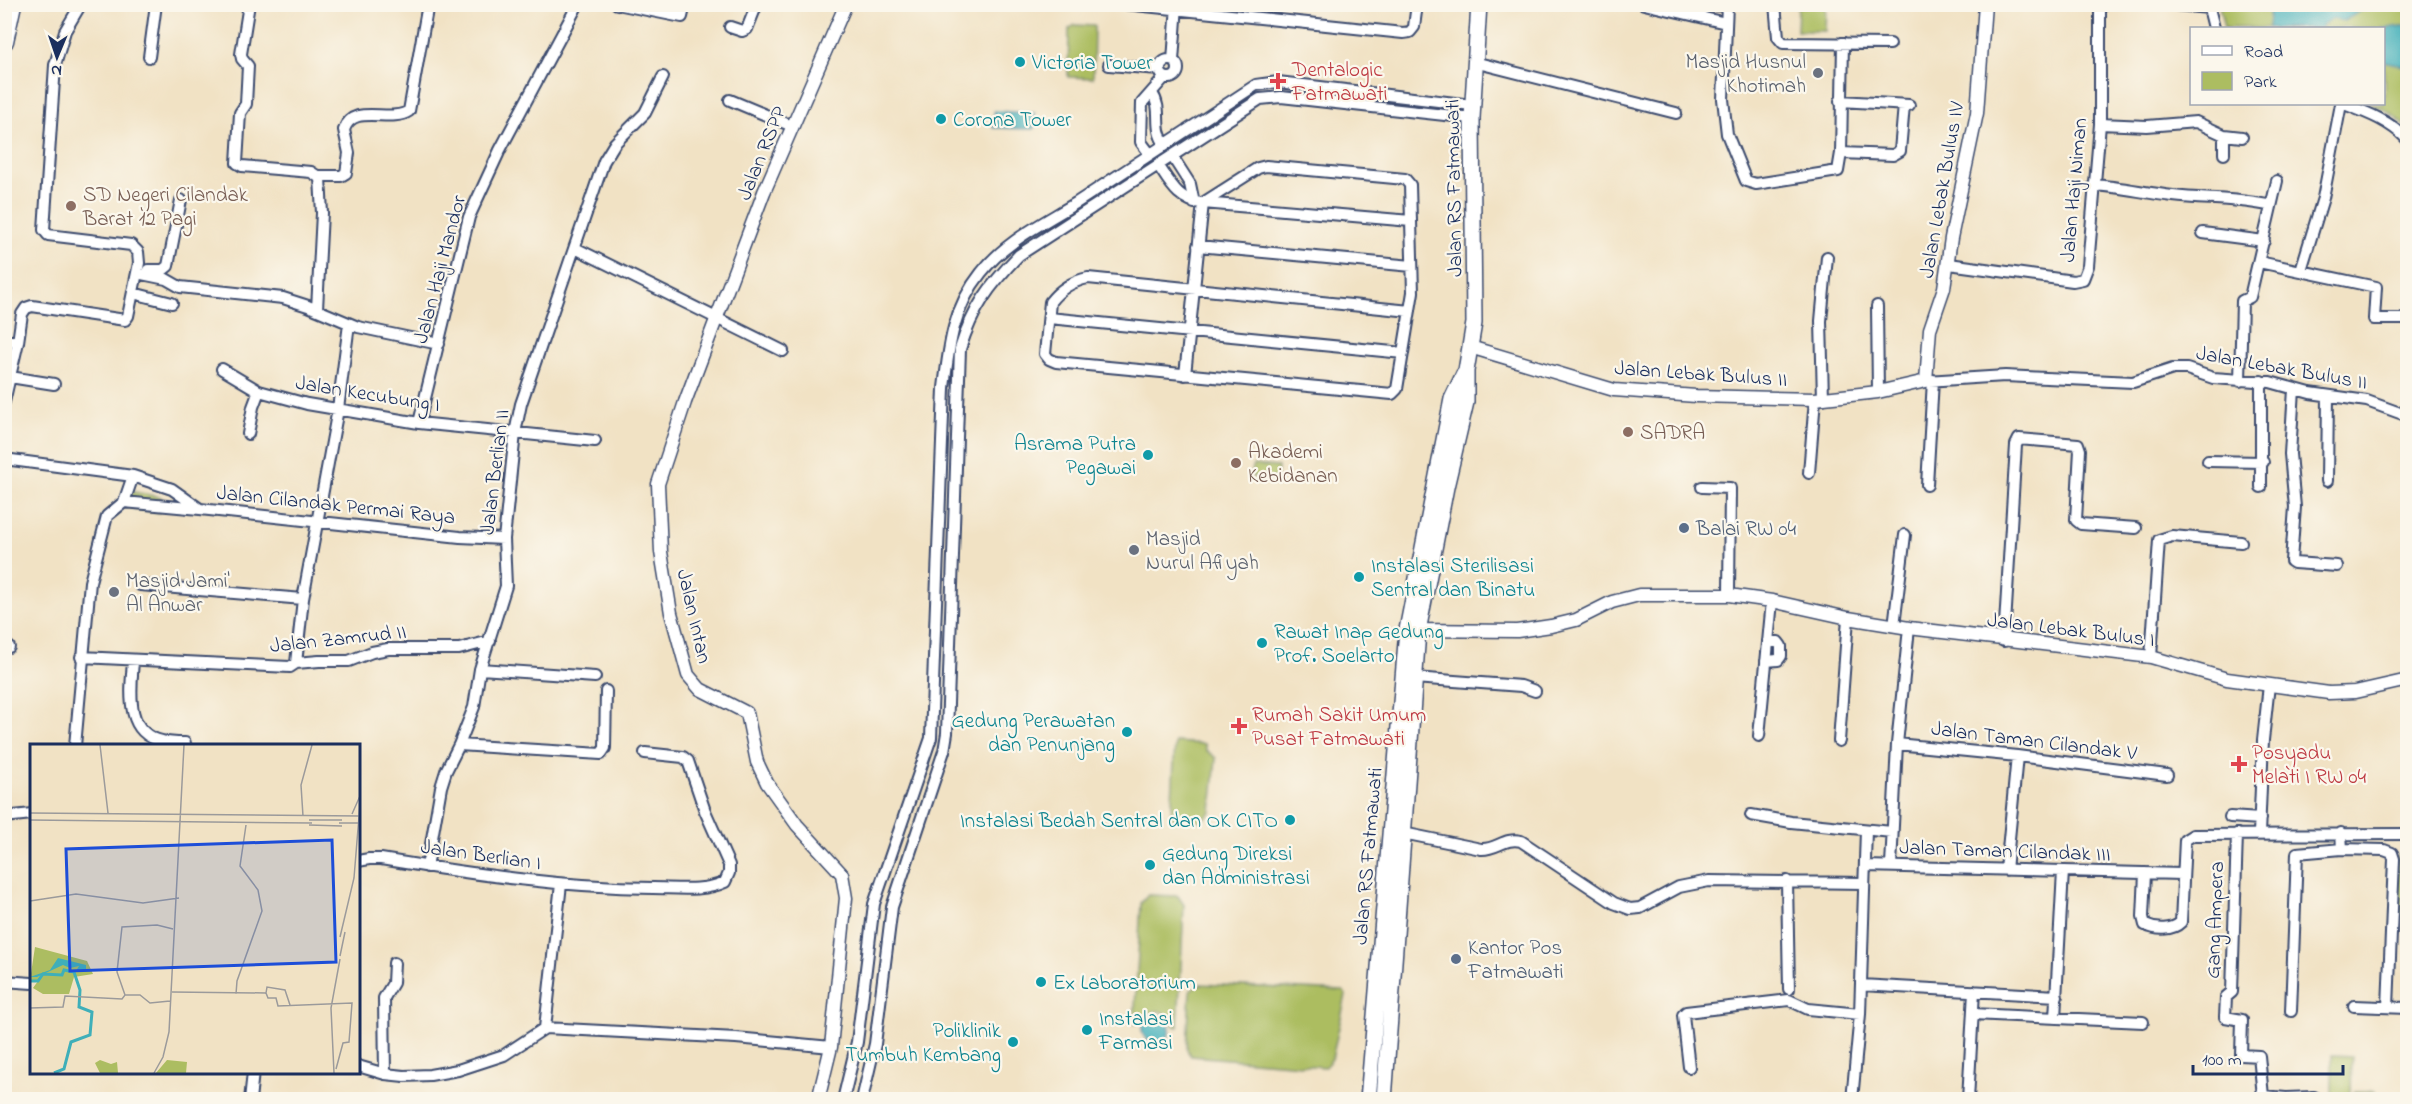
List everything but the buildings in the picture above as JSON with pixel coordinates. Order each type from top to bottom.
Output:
[{"type":"highway","points":[[4,41],[12,4]]},
{"type":"main road","name":"Jalan RS Fatmawati","points":[[1384,1100],[1386,966],[1413,630],[1444,466],[1466,402],[1466,371],[1476,304],[1471,178],[1474,62],[1479,4]]},
{"type":"main road","name":"Jalan RS Fatmawati","points":[[1368,1100],[1403,833],[1414,678],[1413,630]]},
{"type":"street","points":[[4,402],[22,314],[26,308],[32,306],[122,321],[128,316],[138,271],[138,252],[131,245],[48,235],[44,230],[55,65],[65,31],[81,4]]},
{"type":"street","points":[[148,57],[156,4]]},
{"type":"street","points":[[249,4],[241,54],[248,66],[247,99],[240,113],[237,163],[239,166],[311,172],[318,176],[341,176],[346,172],[349,153],[344,130],[350,119],[359,116],[403,115],[410,111],[428,4]]},
{"type":"street","name":"Jalan Haji Mandor","points":[[419,423],[469,217],[478,194],[578,4]]},
{"type":"street","points":[[617,4],[682,17],[685,4]]},
{"type":"street","points":[[730,27],[746,30],[757,4]]},
{"type":"street","name":"Jalan RSPP","points":[[718,319],[765,192],[846,4]]},
{"type":"street","points":[[1125,4],[1176,7],[1403,33],[1410,32],[1414,27],[1417,4]]},
{"type":"street","points":[[1644,4],[1726,23]]},
{"type":"street","points":[[1775,4],[1778,37],[1783,43],[1890,44]]},
{"type":"street","name":"Jalan Lebak Bulus IV","points":[[1929,380],[1930,329],[1944,288],[1951,238],[1977,113],[1985,4]]},
{"type":"street","name":"Jalan Haji Niman","points":[[1949,264],[2073,281],[2083,279],[2088,266],[2100,124],[2100,4]]},
{"type":"street","points":[[2164,4],[2208,6],[2214,27]]},
{"type":"street","points":[[1701,17],[1702,5],[1727,5],[1723,99],[1727,134],[1746,181],[1756,184],[1838,171],[1841,153],[1842,43]]},
{"type":"street","points":[[1173,61],[1176,7]]},
{"type":"street","points":[[1109,65],[1162,73],[1169,79],[1178,74],[1177,64],[1173,61],[1164,61],[1162,73],[1152,93],[1142,103],[1141,142],[1150,154]]},
{"type":"street","points":[[1474,62],[1676,113]]},
{"type":"street","name":"Jalan Berlian II","points":[[427,867],[441,787],[474,707],[480,669],[506,586],[504,539],[515,433],[531,372],[604,161],[615,143],[645,113],[663,77]]},
{"type":"street","points":[[843,1100],[857,1042],[874,904],[931,738],[944,388],[949,340],[955,321],[980,273],[1007,245],[1256,85],[1278,82],[1472,111]]},
{"type":"street","points":[[1152,93],[1159,103],[1158,134],[1165,144]]},
{"type":"street","points":[[862,1100],[875,1044],[892,907],[944,752],[947,733],[960,349],[969,321],[993,282],[1019,255],[1260,99],[1281,97],[1472,111]]},
{"type":"street","points":[[730,100],[792,126]]},
{"type":"street","points":[[1840,100],[1906,105],[1900,151],[1893,155],[1841,153]]},
{"type":"street","points":[[2301,270],[2323,198],[2343,105]]},
{"type":"street","points":[[2346,105],[2375,115],[2398,130],[2408,140]]},
{"type":"street","points":[[2100,124],[2147,126],[2196,122],[2224,135],[2242,136]]},
{"type":"street","points":[[2224,135],[2224,154]]},
{"type":"street","points":[[1172,156],[1190,184],[1198,203],[1198,246],[1185,375]]},
{"type":"street","points":[[1158,165],[1176,193],[1198,203],[1411,221]]},
{"type":"street","points":[[1198,203],[1258,168],[1266,166],[1405,179],[1410,184],[1413,292],[1397,389],[1392,394],[1056,362],[1049,359],[1045,354],[1050,302],[1077,280],[1088,278],[1410,310]]},
{"type":"street","points":[[317,309],[322,213],[318,176]]},
{"type":"street","points":[[2240,381],[2242,302],[2250,297],[2277,181]]},
{"type":"street","points":[[2094,185],[2124,187],[2170,196],[2251,201],[2271,206]]},
{"type":"street","points":[[138,271],[163,270],[168,266],[181,200]]},
{"type":"street","points":[[2203,233],[2264,241]]},
{"type":"street","points":[[1198,246],[1412,266]]},
{"type":"street","points":[[575,248],[783,351]]},
{"type":"street","points":[[1809,474],[1819,399],[1821,321],[1827,257]]},
{"type":"street","points":[[2259,262],[2376,287],[2374,319],[2408,319]]},
{"type":"street","points":[[138,271],[166,279],[180,287],[283,298],[317,309],[349,324],[439,344]]},
{"type":"street","points":[[133,293],[172,303]]},
{"type":"street","points":[[1877,306],[1878,392]]},
{"type":"street","points":[[1049,318],[1403,353]]},
{"type":"street","name":"Jalan Intan","points":[[718,319],[685,402],[658,484],[661,552],[671,613],[688,675],[700,688],[747,713],[757,762],[766,783],[797,825],[842,874],[846,898],[831,1047],[818,1100]]},
{"type":"street","points":[[296,663],[303,599],[338,409],[349,324]]},
{"type":"street","points":[[4,340],[18,342]]},
{"type":"street","name":"Jalan Lebak Bulus II","points":[[1470,347],[1614,390],[1696,396],[1819,399],[1878,392],[1929,380],[2005,376],[2133,382],[2179,368],[2214,378],[2261,381],[2328,396],[2367,401],[2408,416]]},
{"type":"street","name":"Jalan Kecubung I","points":[[222,369],[259,391],[338,409],[419,423],[595,441]]},
{"type":"street","points":[[10,377],[54,384]]},
{"type":"street","points":[[1926,485],[1929,380]]},
{"type":"street","points":[[2261,381],[2263,462],[2261,487]]},
{"type":"street","points":[[944,388],[958,388]]},
{"type":"street","points":[[2294,388],[2290,454],[2295,507],[2291,561],[2294,564],[2337,566]]},
{"type":"street","points":[[248,434],[253,407],[259,391]]},
{"type":"street","points":[[2326,481],[2328,396]]},
{"type":"street","points":[[2004,641],[2016,446],[2019,440],[2078,444],[2080,450],[2076,520],[2081,524],[2136,528]]},
{"type":"street","name":"Jalan Cilandak Permai Raya","points":[[4,459],[133,476],[172,489],[200,508]]},
{"type":"street","points":[[2208,461],[2263,462]]},
{"type":"street","points":[[75,744],[81,657],[90,582],[107,516],[124,502],[133,476]]},
{"type":"street","points":[[1702,487],[1730,488],[1729,595]]},
{"type":"street","name":"Jalan Cilandak Permai Raya","points":[[124,502],[317,519],[460,537],[504,539]]},
{"type":"street","points":[[1894,626],[1905,535]]},
{"type":"street","points":[[2151,657],[2158,540],[2172,536],[2241,542]]},
{"type":"street","points":[[140,585],[303,599]]},
{"type":"street","name":"Jalan Lebak Bulus I","points":[[1413,630],[1516,631],[1576,620],[1612,602],[1639,595],[1729,595],[1772,601],[1894,626],[2151,657],[2228,679],[2340,694],[2408,680]]},
{"type":"street","points":[[1759,736],[1772,601]]},
{"type":"street","points":[[1839,741],[1848,618]]},
{"type":"street","points":[[1890,866],[1897,744],[1909,628]]},
{"type":"street","name":"Jalan Zamrud II","points":[[81,657],[290,667],[296,663],[349,661],[372,652],[388,649],[459,649],[490,641]]},
{"type":"street","points":[[133,661],[131,704],[139,728],[146,735],[161,741],[185,743]]},
{"type":"street","points":[[480,669],[595,677]]},
{"type":"street","points":[[1414,678],[1521,686],[1535,691]]},
{"type":"street","points":[[2259,834],[2263,740],[2269,685]]},
{"type":"street","points":[[459,745],[601,754],[605,748],[606,691]]},
{"type":"street","name":"Jalan Taman Cilandak V","points":[[1897,744],[2167,775]]},
{"type":"street","points":[[561,884],[679,888],[722,884],[729,877],[729,865],[705,812],[688,761],[683,757],[645,753]]},
{"type":"street","points":[[2006,870],[2017,756]]},
{"type":"street","points":[[4,817],[30,814]]},
{"type":"street","points":[[1751,815],[1892,832]]},
{"type":"street","points":[[2230,817],[2260,819]]},
{"type":"street","points":[[1852,1100],[1860,1014],[1866,830]]},
{"type":"street","points":[[1403,833],[1488,850],[1507,840],[1521,841],[1614,903],[1630,909],[1640,908],[1679,887],[1709,881],[1864,883]]},
{"type":"street","points":[[2341,833],[2342,849]]},
{"type":"street","points":[[2145,873],[2143,917],[2145,925],[2159,928],[2176,927],[2181,922],[2182,874],[2185,840],[2188,837],[2237,834],[2408,834]]},
{"type":"street","name":"Gang Ampera","points":[[2237,834],[2232,992],[2226,997],[2225,1017],[2242,1020],[2241,1055],[2259,1056],[2263,1096],[2286,1099],[2314,1097],[2320,1100]]},
{"type":"street","points":[[2290,1011],[2296,853],[2342,849],[2384,850],[2392,853],[2394,859],[2388,1007]]},
{"type":"street","name":"Jalan Berlian I","points":[[360,861],[381,860],[561,884],[545,1028]]},
{"type":"street","name":"Jalan Taman Cilandak III","points":[[1864,866],[2182,874]]},
{"type":"street","points":[[2055,1018],[2063,871]]},
{"type":"street","points":[[881,880],[898,884]]},
{"type":"street","points":[[1787,881],[1789,989]]},
{"type":"street","points":[[385,1074],[384,998],[393,983],[394,963]]},
{"type":"street","points":[[4,981],[30,983]]},
{"type":"street","points":[[1861,985],[2057,996]]},
{"type":"street","points":[[1968,1100],[1974,991]]},
{"type":"street","points":[[1689,1067],[1684,1013],[1789,1000],[1808,1009],[1860,1014]]},
{"type":"street","points":[[2354,1006],[2408,1008]]},
{"type":"street","points":[[1973,1014],[2143,1022]]},
{"type":"street","points":[[360,1067],[385,1074],[430,1075],[471,1067],[504,1055],[545,1028],[718,1036],[831,1047]]},
{"type":"street","points":[[250,1100],[253,1074]]},
{"type":"green space","points":[[1798,5],[1826,5],[1825,31],[1797,31]]},
{"type":"green space","points":[[2219,5],[2407,5],[2407,127],[2384,109],[2370,105],[2385,105],[2385,27],[2224,27]]},
{"type":"green space","points":[[1075,25],[1094,26],[1093,78],[1068,77],[1069,29]]},
{"type":"green space","points":[[1253,465],[1278,467],[1277,478],[1252,477]]},
{"type":"green space","points":[[129,491],[161,497],[158,513],[126,507]]},
{"type":"green space","points":[[1175,742],[1205,744],[1206,750],[1216,758],[1211,812],[1201,821],[1171,819]]},
{"type":"green space","points":[[2397,855],[2407,855],[2407,918],[2397,918]]},
{"type":"green space","points":[[1148,895],[1178,896],[1184,905],[1178,1027],[1174,1026],[1166,1015],[1158,1011],[1148,1014],[1134,1024],[1141,903]]},
{"type":"green space","points":[[1199,984],[1343,991],[1346,995],[1332,1059],[1325,1067],[1191,1056],[1187,1050],[1190,990]]},
{"type":"green space","points":[[2332,1055],[2352,1056],[2351,1094],[2332,1094]]},
{"type":"green space","points":[[2355,1091],[2375,1091],[2375,1099],[2355,1099]]},
{"type":"water","points":[[2270,5],[2361,5],[2364,9],[2344,21],[2331,19],[2321,27],[2268,27]]},
{"type":"water","points":[[2407,25],[2407,67],[2385,61],[2385,29]]},
{"type":"water","points":[[994,111],[1035,113],[1034,129],[993,128]]},
{"type":"water","points":[[1156,1015],[1166,1019],[1170,1029],[1166,1039],[1156,1043],[1146,1039],[1142,1029],[1146,1019]]},
{"type":"place","name":"Victoria Tower","points":[[1020,62]]},
{"type":"place","name":"Masjid Husnul Khotimah","points":[[1818,73]]},
{"type":"place","name":"Dentalogic Fatmawati","points":[[1278,81]]},
{"type":"place","name":"Corona Tower","points":[[941,119]]},
{"type":"place","name":"SD Negeri Cilandak Barat 12 Pagi","points":[[71,206]]},
{"type":"place","name":"SADRA","points":[[1628,432]]},
{"type":"place","name":"Asrama Putra Pegawai","points":[[1148,455]]},
{"type":"place","name":"Akademi Kebidanan","points":[[1236,463]]},
{"type":"place","name":"Balai RW 04","points":[[1684,528]]},
{"type":"place","name":"Masjid Nurul Afiyah","points":[[1134,550]]},
{"type":"place","name":"Instalasi Sterilisasi Sentral dan Binatu","points":[[1359,577]]},
{"type":"place","name":"Masjid Jami' Al Anwar","points":[[114,592]]},
{"type":"place","name":"Rawat Inap Gedung Prof. Soelarto","points":[[1262,643]]},
{"type":"place","name":"Rumah Sakit Umum Pusat Fatmawati","points":[[1239,726]]},
{"type":"place","name":"Gedung Perawatan dan Penunjang","points":[[1127,732]]},
{"type":"place","name":"Posyadu Melati I RW 04","points":[[2239,764]]},
{"type":"place","name":"Instalasi Bedah Sentral dan OK CITO","points":[[1290,820]]},
{"type":"place","name":"Gedung Direksi dan Administrasi","points":[[1150,865]]},
{"type":"place","name":"Kantor Pos Fatmawati","points":[[1456,959]]},
{"type":"place","name":"Ex Laboratorium","points":[[1041,982]]},
{"type":"place","name":"Instalasi Farmasi","points":[[1087,1030]]},
{"type":"place","name":"Poliklinik Tumbuh Kembang","points":[[1013,1042]]}]
